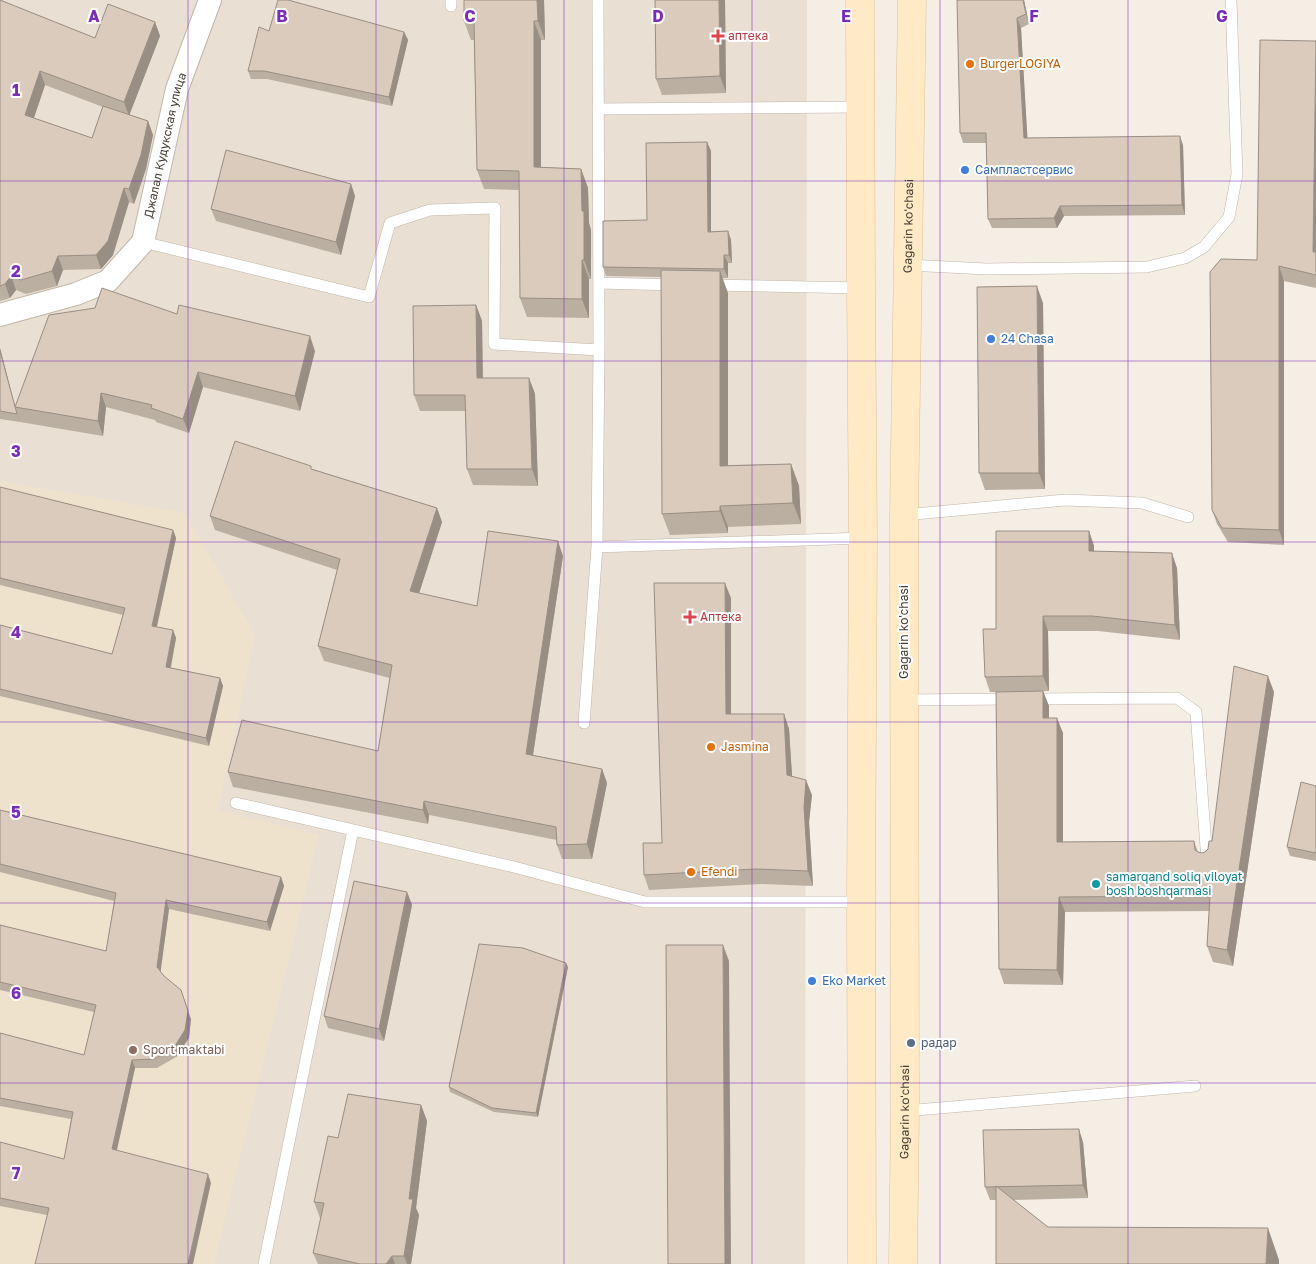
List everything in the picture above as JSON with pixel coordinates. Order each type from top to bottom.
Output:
[{"type":"main road","points":[[860,0],[864,538],[861,902],[862,1264]]},
{"type":"main road","name":"Gagarin ko'chasi","points":[[903,1264],[904,515],[912,0]]},
{"type":"street","name":"Джалал Кудукская улица","points":[[0,315],[76,294],[108,280],[143,242],[178,89],[210,0]]},
{"type":"lane","points":[[584,723],[597,547],[599,350],[598,0]]},
{"type":"lane","points":[[908,265],[986,269],[1146,267],[1185,258],[1204,247],[1229,217],[1237,174],[1231,0]]},
{"type":"lane","points":[[598,109],[860,107]]},
{"type":"lane","points":[[143,242],[370,297],[390,223],[430,210],[495,208],[494,344],[599,350]]},
{"type":"lane","points":[[599,283],[861,288]]},
{"type":"lane","points":[[904,515],[1065,500],[1142,503],[1188,517]]},
{"type":"lane","points":[[597,547],[864,538]]},
{"type":"lane","points":[[904,700],[1177,698],[1196,712],[1207,861]]},
{"type":"lane","points":[[236,803],[514,867],[645,902],[861,902]]},
{"type":"lane","points":[[264,1264],[353,830]]},
{"type":"lane","points":[[904,1110],[1195,1086]]},
{"type":"shaded area","points":[[0,0],[807,0],[805,1264],[0,1264]]},
{"type":"shaded area","name":"Sport maktabi","points":[[0,481],[185,513],[255,635],[218,811],[319,835],[214,1264],[0,1264]]},
{"type":"building","points":[[0,0],[95,38],[108,4],[155,22],[124,102],[40,71],[25,115],[92,138],[103,106],[148,121],[141,155],[129,189],[124,188],[108,241],[96,255],[58,256],[52,271],[21,280],[11,276],[5,284],[0,286]]},
{"type":"building","points":[[278,0],[288,0],[404,32],[389,97],[264,71],[248,71],[259,27],[269,31]]},
{"type":"building","points":[[464,0],[537,0],[538,21],[534,21],[534,167],[581,169],[582,211],[584,211],[582,299],[520,298],[519,171],[477,170],[474,21],[464,21]]},
{"type":"building","points":[[655,0],[719,0],[720,76],[656,79]]},
{"type":"building","points":[[957,0],[1023,0],[1026,14],[1017,18],[1024,138],[1180,136],[1182,205],[1060,206],[1054,218],[988,219],[986,133],[960,133]]},
{"type":"building","points":[[1260,40],[1316,41],[1313,252],[1316,252],[1316,275],[1279,266],[1279,530],[1222,528],[1212,510],[1210,272],[1221,259],[1257,260]]},
{"type":"building","points":[[707,142],[708,232],[728,231],[729,255],[724,255],[724,269],[603,267],[603,221],[647,220],[646,143]]},
{"type":"building","points":[[226,150],[351,184],[336,242],[211,209]]},
{"type":"building","points":[[661,270],[720,271],[720,466],[791,464],[793,503],[720,506],[720,511],[662,514]]},
{"type":"building","points":[[1037,286],[1039,473],[979,473],[977,287]]},
{"type":"building","points":[[102,288],[177,314],[179,305],[310,336],[295,396],[198,372],[183,419],[151,408],[152,405],[101,393],[98,421],[15,407],[49,315],[95,308]]},
{"type":"building","points":[[476,305],[477,378],[529,378],[532,469],[467,469],[465,395],[414,395],[413,306]]},
{"type":"building","points":[[0,351],[17,414],[0,411]]},
{"type":"building","points":[[235,441],[311,466],[311,469],[437,508],[410,591],[477,606],[488,531],[558,541],[526,754],[602,769],[587,844],[557,845],[556,827],[424,801],[423,810],[228,772],[242,720],[378,751],[392,665],[318,646],[340,559],[210,516]]},
{"type":"building","points":[[0,487],[173,530],[152,626],[173,630],[166,667],[220,678],[206,738],[0,689],[0,625],[112,654],[125,608],[0,578]]},
{"type":"building","points":[[996,531],[1089,531],[1089,551],[1172,553],[1175,625],[1092,616],[1043,616],[1043,676],[985,677],[983,629],[996,629]]},
{"type":"building","points":[[654,583],[725,583],[726,714],[784,714],[787,775],[806,780],[804,807],[808,871],[756,869],[644,875],[643,843],[662,843]]},
{"type":"building","points":[[1234,666],[1268,676],[1227,950],[1207,946],[1210,896],[1059,897],[1057,970],[999,969],[996,692],[1043,691],[1043,718],[1057,718],[1057,842],[1194,841],[1195,850],[1202,853],[1208,849],[1209,841],[1212,841]]},
{"type":"building","points":[[1301,782],[1316,786],[1316,853],[1287,847]]},
{"type":"building","points":[[0,810],[281,877],[267,922],[166,900],[157,967],[164,976],[181,990],[188,1011],[185,1030],[173,1049],[154,1059],[132,1060],[112,1149],[208,1174],[188,1264],[35,1264],[49,1208],[0,1198],[0,1142],[64,1159],[73,1112],[0,1098],[0,1033],[84,1055],[96,1005],[0,982],[0,925],[106,951],[116,893],[0,864]]},
{"type":"building","points":[[354,881],[407,892],[379,1029],[324,1016]]},
{"type":"building","points":[[479,944],[523,948],[566,963],[536,1113],[492,1108],[449,1087]]},
{"type":"building","points":[[666,945],[723,945],[725,1264],[668,1264]]},
{"type":"building","points":[[348,1094],[421,1105],[409,1199],[413,1199],[404,1256],[392,1256],[386,1264],[360,1264],[313,1253],[324,1203],[314,1202],[328,1136],[338,1138]]},
{"type":"building","points":[[1079,1129],[1083,1185],[985,1187],[983,1130]]},
{"type":"building","points":[[996,1186],[1048,1227],[1268,1228],[1266,1264],[996,1264]]},
{"type":"place","name":"аптека","points":[[718,36]]},
{"type":"place","name":"BurgerLOGIYA","points":[[970,64]]},
{"type":"place","name":"Сампластсервис","points":[[965,170]]},
{"type":"place","name":"24 Chasa","points":[[991,339]]},
{"type":"place","name":"Аптека","points":[[690,617]]},
{"type":"place","name":"Jasmina","points":[[711,747]]},
{"type":"place","name":"Efendi","points":[[691,872]]},
{"type":"place","name":"samarqand soliq viloyat bosh boshqarmasi","points":[[1096,884]]},
{"type":"place","name":"Eko Market","points":[[812,981]]},
{"type":"place","name":"радар","points":[[911,1043]]},
{"type":"place","name":"Sport maktabi","points":[[133,1050]]}]
